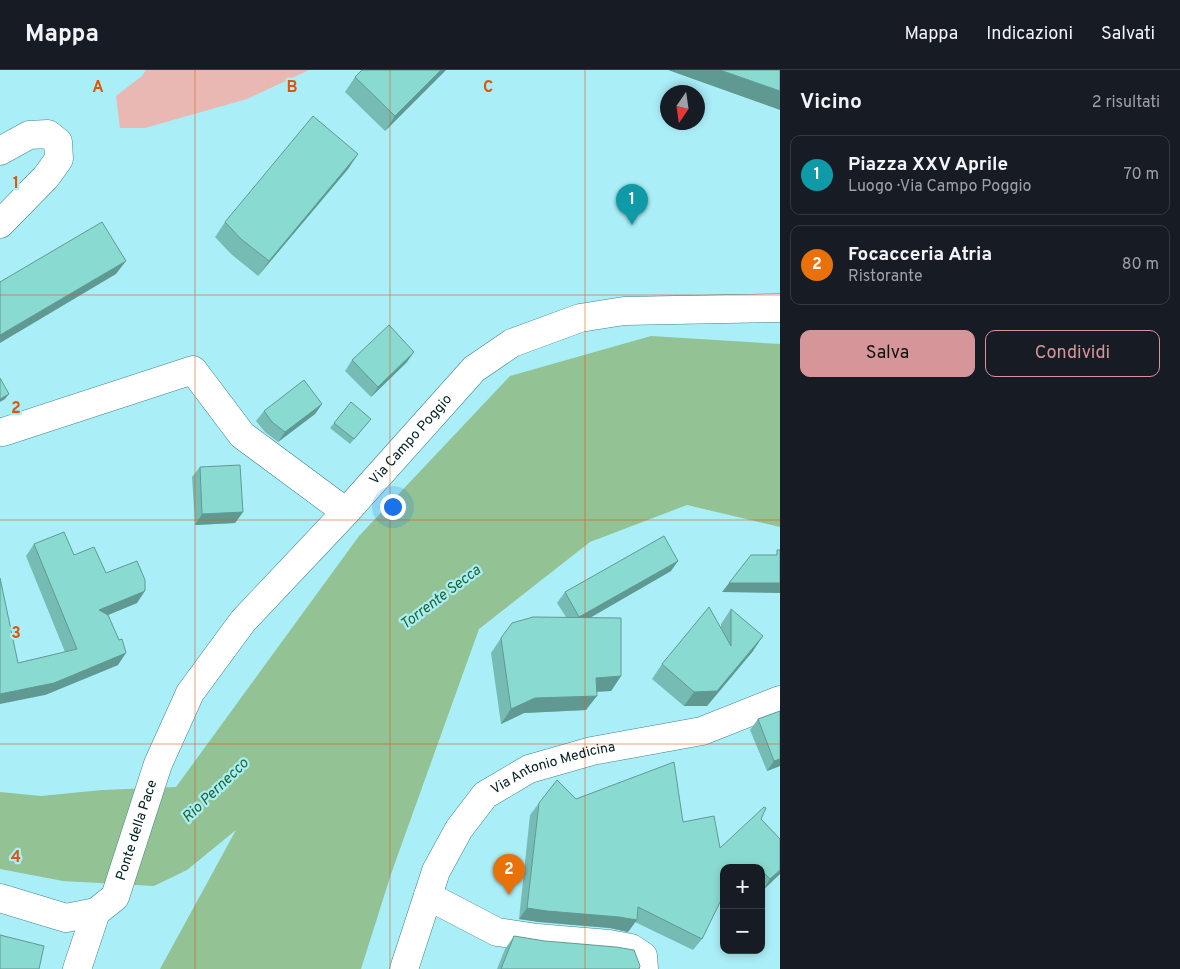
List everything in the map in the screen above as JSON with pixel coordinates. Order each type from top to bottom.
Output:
[{"type":"street","points":[[0,151],[29,135],[48,134],[58,142],[59,158],[46,177],[0,224]]},
{"type":"street","name":"Via Campo Poggio","points":[[158,764],[190,693],[244,621],[346,512],[474,369],[512,343],[580,318],[624,311],[780,308]]},
{"type":"street","points":[[0,432],[193,370],[242,435],[346,512]]},
{"type":"street","name":"Via Antonio Medicina","points":[[404,969],[436,872],[459,829],[485,795],[529,769],[592,750],[702,731],[780,700]]},
{"type":"street","name":"Ponte della Pace","points":[[77,969],[105,905],[158,764]]},
{"type":"street","points":[[428,896],[497,932],[631,948],[643,956],[644,969]]},
{"type":"street","points":[[0,898],[66,918],[105,905]]},
{"type":"shaded area","points":[[146,70],[309,70],[247,99],[145,128],[120,128],[116,96],[142,76]]},
{"type":"water","points":[[651,336],[780,344],[780,527],[687,505],[590,542],[479,629],[391,874],[361,969],[160,969],[236,830],[187,870],[154,886],[63,881],[0,869],[0,792],[41,796],[102,790],[176,787],[359,536],[510,376]]},
{"type":"building","points":[[362,70],[441,70],[395,116],[355,77]]},
{"type":"building","points":[[720,70],[780,70],[780,91]]},
{"type":"building","points":[[313,116],[358,154],[269,261],[241,239],[225,222]]},
{"type":"building","points":[[102,222],[126,261],[0,335],[0,282]]},
{"type":"building","points":[[389,325],[414,352],[378,387],[352,360]]},
{"type":"building","points":[[0,378],[9,394],[0,399]]},
{"type":"building","points":[[304,380],[322,404],[285,432],[272,422],[264,411]]},
{"type":"building","points":[[351,402],[371,419],[354,439],[334,423]]},
{"type":"building","points":[[240,465],[243,512],[202,514],[200,467]]},
{"type":"building","points":[[64,532],[74,555],[94,547],[106,573],[137,561],[145,580],[145,591],[99,610],[108,615],[119,640],[122,639],[126,653],[54,683],[0,694],[0,578],[18,663],[77,649],[34,544]]},
{"type":"building","points":[[664,536],[678,561],[579,617],[565,592]]},
{"type":"building","points":[[777,550],[780,550],[780,583],[729,583],[751,555],[777,555]]},
{"type":"building","points":[[709,607],[731,646],[731,609],[763,636],[717,691],[694,692],[662,664]]},
{"type":"building","points":[[533,617],[621,618],[621,676],[596,678],[597,696],[535,698],[511,709],[501,638],[512,623]]},
{"type":"building","points":[[780,711],[780,759],[774,761],[758,719]]},
{"type":"building","points":[[674,762],[683,822],[714,816],[720,848],[764,807],[766,808],[761,819],[780,839],[780,870],[770,879],[765,874],[765,864],[720,864],[720,902],[702,939],[638,907],[637,920],[527,908],[539,803],[557,780],[576,799]]},
{"type":"building","points":[[0,935],[44,946],[39,969],[0,969]]},
{"type":"building","points":[[514,936],[634,950],[640,966],[639,969],[501,969]]},
{"type":"place","name":"Piazza XXV Aprile","points":[[632,225]]},
{"type":"place","name":"Focacceria Atria","points":[[509,895]]},
{"type":"water label","name":"Torrente Secca","points":[[441,598]]},
{"type":"water label","name":"Rio Pernecco","points":[[216,791]]}]
